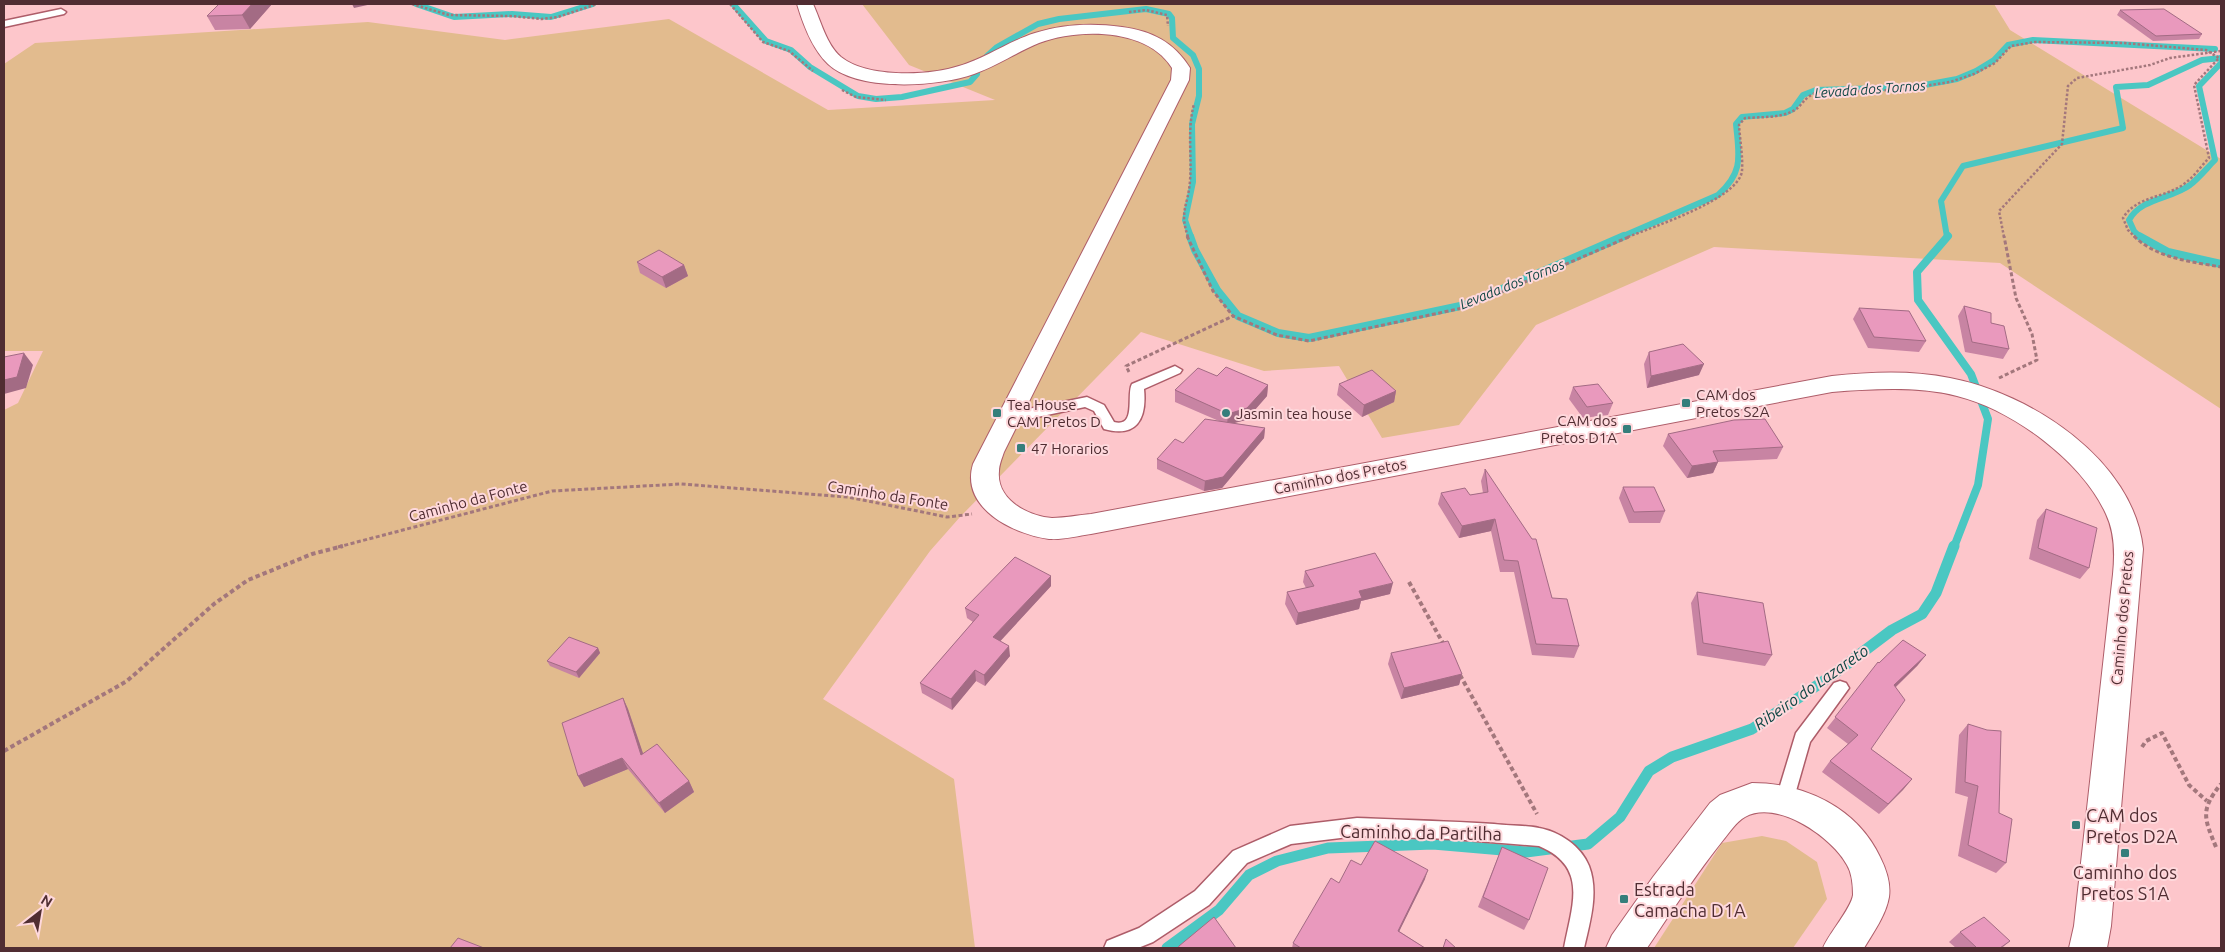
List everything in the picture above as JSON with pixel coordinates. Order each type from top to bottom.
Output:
[{"type":"main road","points":[[805,4],[827,51],[835,61],[848,69],[873,76],[916,78],[953,74],[977,66],[1037,38],[1080,30],[1113,31],[1144,38],[1171,52],[1181,68],[1180,80],[1010,418],[991,452],[986,471],[987,489],[994,501]]},
{"type":"main road","name":"Caminho dos Pretos","points":[[994,501],[1007,514],[1024,523],[1049,529],[1074,526],[1832,384],[1907,381],[1978,393],[2042,426],[2068,447],[2096,475],[2111,494],[2124,521],[2128,542],[2128,556],[2088,948]]},
{"type":"main road","points":[[1625,948],[1684,863],[1731,806],[1749,799],[1785,799],[1818,815],[1847,835],[1864,858],[1870,881],[1871,896],[1842,948]]},
{"type":"lane","points":[[4,24],[61,12]]},
{"type":"lane","points":[[1010,418],[1087,402],[1099,408],[1109,426],[1125,428],[1132,423],[1137,413],[1137,387],[1175,370]]},
{"type":"lane","points":[[1785,799],[1802,739],[1840,688]]},
{"type":"lane","name":"Caminho da Partilha","points":[[1114,948],[1146,935],[1202,898],[1240,857],[1290,835],[1357,827],[1452,830],[1540,837],[1552,840],[1571,852],[1582,870],[1585,890],[1574,948]]},
{"type":"path","points":[[412,4],[424,10],[453,18],[511,16],[552,18],[596,4]]},
{"type":"path","points":[[730,4],[764,42],[789,51],[815,72]]},
{"type":"path","points":[[1127,12],[1146,10],[1167,15],[1169,18],[1169,33]]},
{"type":"path","points":[[1196,96],[1189,124],[1190,182],[1182,220],[1192,250],[1209,282],[1234,316],[1277,336],[1309,341],[1467,307],[1721,197],[1734,186],[1742,173],[1739,125],[1745,118],[1787,114],[1796,110],[1807,95],[1815,93],[1920,89],[1951,84],[2004,56],[2011,46],[2035,42],[2123,43],[2206,50],[2219,58],[2194,85],[2209,158],[2184,184],[2142,202],[2128,210],[2123,218],[2129,230],[2137,238],[2161,252],[2177,258],[2221,267]]},
{"type":"path","points":[[1978,393],[1988,383],[2036,360],[2032,334],[2016,298],[1999,211],[2019,192],[2062,144],[2068,86],[2078,78],[2097,73],[2150,65],[2170,58],[2221,51]]},
{"type":"path","points":[[836,86],[856,98],[893,99]]},
{"type":"path","points":[[1137,387],[1126,366],[1234,316]]},
{"type":"path","name":"Caminho da Fonte","points":[[4,751],[127,681],[214,604],[248,580],[312,554],[552,491],[681,484],[848,497],[948,517],[968,516],[994,501]]},
{"type":"path","points":[[1409,582],[1447,651]]},
{"type":"path","points":[[1457,668],[1552,840]]},
{"type":"path","points":[[2108,757],[2128,766],[2146,741],[2162,733],[2188,786],[2207,801]]},
{"type":"path","points":[[2216,847],[2203,816],[2207,801],[2221,784]]},
{"type":"shaded area","points":[[862,4],[1994,4],[2010,30],[2221,159],[2221,409],[2000,263],[1714,247],[1536,325],[1459,425],[1382,438],[1339,366],[1264,371],[1141,332],[960,517],[930,551],[823,699],[954,779],[975,948],[4,948],[4,410],[18,403],[43,351],[4,351],[4,64],[35,43],[368,22],[505,40],[669,19],[828,110],[995,100],[909,65]]},
{"type":"shaded area","points":[[1762,836],[1786,841],[1817,862],[1827,899],[1793,948],[1654,948],[1722,843]]},
{"type":"building","points":[[219,4],[252,4],[242,15],[207,16]]},
{"type":"building","points":[[2164,9],[2202,34],[2156,36],[2120,10]]},
{"type":"building","points":[[659,250],[684,265],[662,277],[637,262]]},
{"type":"building","points":[[1964,306],[1991,313],[1991,323],[2004,326],[2009,349],[1972,342]]},
{"type":"building","points":[[1859,308],[1909,311],[1926,341],[1874,337]]},
{"type":"building","points":[[1683,344],[1704,364],[1651,376],[1649,352]]},
{"type":"building","points":[[24,353],[17,377],[4,380],[4,357]]},
{"type":"building","points":[[1226,367],[1268,385],[1247,408],[1228,414],[1175,390],[1198,368],[1217,376]]},
{"type":"building","points":[[1372,370],[1396,391],[1364,405],[1339,384]]},
{"type":"building","points":[[1598,384],[1613,403],[1587,407],[1573,387]]},
{"type":"building","points":[[1205,419],[1265,428],[1223,477],[1205,481],[1157,459],[1175,439],[1183,443]]},
{"type":"building","points":[[1765,419],[1783,447],[1713,451],[1718,462],[1692,466],[1668,434],[1734,420]]},
{"type":"building","points":[[1485,469],[1532,539],[1536,539],[1552,598],[1567,599],[1579,646],[1536,644],[1518,561],[1504,560],[1495,519],[1462,526],[1441,493],[1465,488],[1470,495],[1488,492]]},
{"type":"building","points":[[1623,487],[1654,487],[1665,511],[1634,512]]},
{"type":"building","points":[[2046,509],[2097,528],[2089,568],[2038,548]]},
{"type":"building","points":[[1375,553],[1393,583],[1359,591],[1362,598],[1298,613],[1287,592],[1314,586],[1305,571]]},
{"type":"building","points":[[1015,557],[1051,576],[993,637],[1009,646],[984,675],[975,670],[951,699],[920,683],[979,615],[965,608]]},
{"type":"building","points":[[1697,592],[1763,603],[1772,655],[1703,643]]},
{"type":"building","points":[[569,637],[598,648],[576,672],[547,661]]},
{"type":"building","points":[[1903,640],[1926,655],[1894,685],[1905,700],[1871,749],[1912,779],[1888,804],[1830,761],[1858,735],[1835,717],[1878,662]]},
{"type":"building","points":[[1448,641],[1462,674],[1404,688],[1391,653]]},
{"type":"building","points":[[623,698],[641,755],[657,744],[689,781],[659,803],[622,758],[578,776],[562,723]]},
{"type":"building","points":[[1968,724],[1987,730],[2001,731],[1999,813],[2012,819],[2006,863],[1968,845],[1978,786],[1965,782]]},
{"type":"building","points":[[1375,841],[1428,870],[1398,931],[1425,948],[1301,948],[1293,943],[1331,878],[1339,883],[1351,860],[1361,865]]},
{"type":"building","points":[[1502,847],[1548,868],[1529,920],[1483,897]]},
{"type":"building","points":[[1214,917],[1236,948],[1178,948],[1179,946]]},
{"type":"building","points":[[1984,917],[2010,941],[2000,948],[1977,948],[1960,932]]},
{"type":"building","points":[[458,938],[484,948],[450,948]]},
{"type":"building","points":[[1446,939],[1456,948],[1443,948]]},
{"type":"waterway","name":"Levada dos Tornos","points":[[416,4],[454,17],[512,14],[551,17],[593,4]]},
{"type":"waterway","name":"Levada dos Tornos","points":[[733,4],[766,41],[791,50],[810,67],[858,96],[876,99],[902,97],[970,82],[977,74]]},
{"type":"waterway","name":"Levada dos Tornos","points":[[987,56],[997,47],[1038,24],[1059,19],[1146,9],[1169,14],[1172,18],[1173,38],[1193,55],[1199,69],[1199,96],[1192,124],[1193,182],[1185,220],[1191,237]]},
{"type":"waterway","name":"Levada dos Tornos","points":[[1621,237],[1718,195],[1726,187],[1736,171],[1738,163],[1736,124],[1742,117],[1785,113],[1793,109],[1803,95],[1816,90],[1914,87],[1957,79],[1976,71],[1994,60],[2008,45],[2033,40],[2215,49]]},
{"type":"waterway","points":[[1947,237],[1941,201],[1963,166],[2123,128],[2116,87],[2148,85],[2202,60],[2221,58]]},
{"type":"waterway","name":"Levada dos Tornos","points":[[2139,236],[2134,231],[2129,220],[2134,213],[2141,207],[2190,185],[2215,160],[2199,86],[2221,63]]},
{"type":"waterway","name":"Levada dos Tornos","points":[[1190,236],[1195,250],[1217,290],[1238,316],[1278,333],[1309,338],[1465,305],[1624,236]]},
{"type":"waterway","name":"Ribeiro do Lazareto","points":[[1948,236],[1917,272],[1918,300],[1971,374],[1988,419],[1978,485],[1954,547]]},
{"type":"waterway","name":"Levada dos Tornos","points":[[2139,236],[2168,252],[2221,264]]},
{"type":"waterway","name":"Ribeiro do Lazareto","points":[[1167,948],[1219,910],[1249,875],[1277,861],[1328,848],[1433,844],[1526,852],[1588,844],[1620,817],[1649,771],[1672,757],[1752,729],[1831,676],[1892,630],[1922,614],[1936,593],[1954,546]]},
{"type":"place","name":"CAM dos Pretos S2A","points":[[1686,403]]},
{"type":"place","name":"Tea House CAM Pretos D","points":[[997,413]]},
{"type":"place","name":"Jasmin tea house","points":[[1226,413]]},
{"type":"place","name":"CAM dos Pretos D1A","points":[[1627,429]]},
{"type":"place","name":"47 Horarios","points":[[1021,448]]},
{"type":"place","name":"CAM dos Pretos D2A","points":[[2076,825]]},
{"type":"place","name":"Caminho dos Pretos S1A","points":[[2125,853]]},
{"type":"place","name":"Estrada Camacha D1A","points":[[1624,899]]}]
